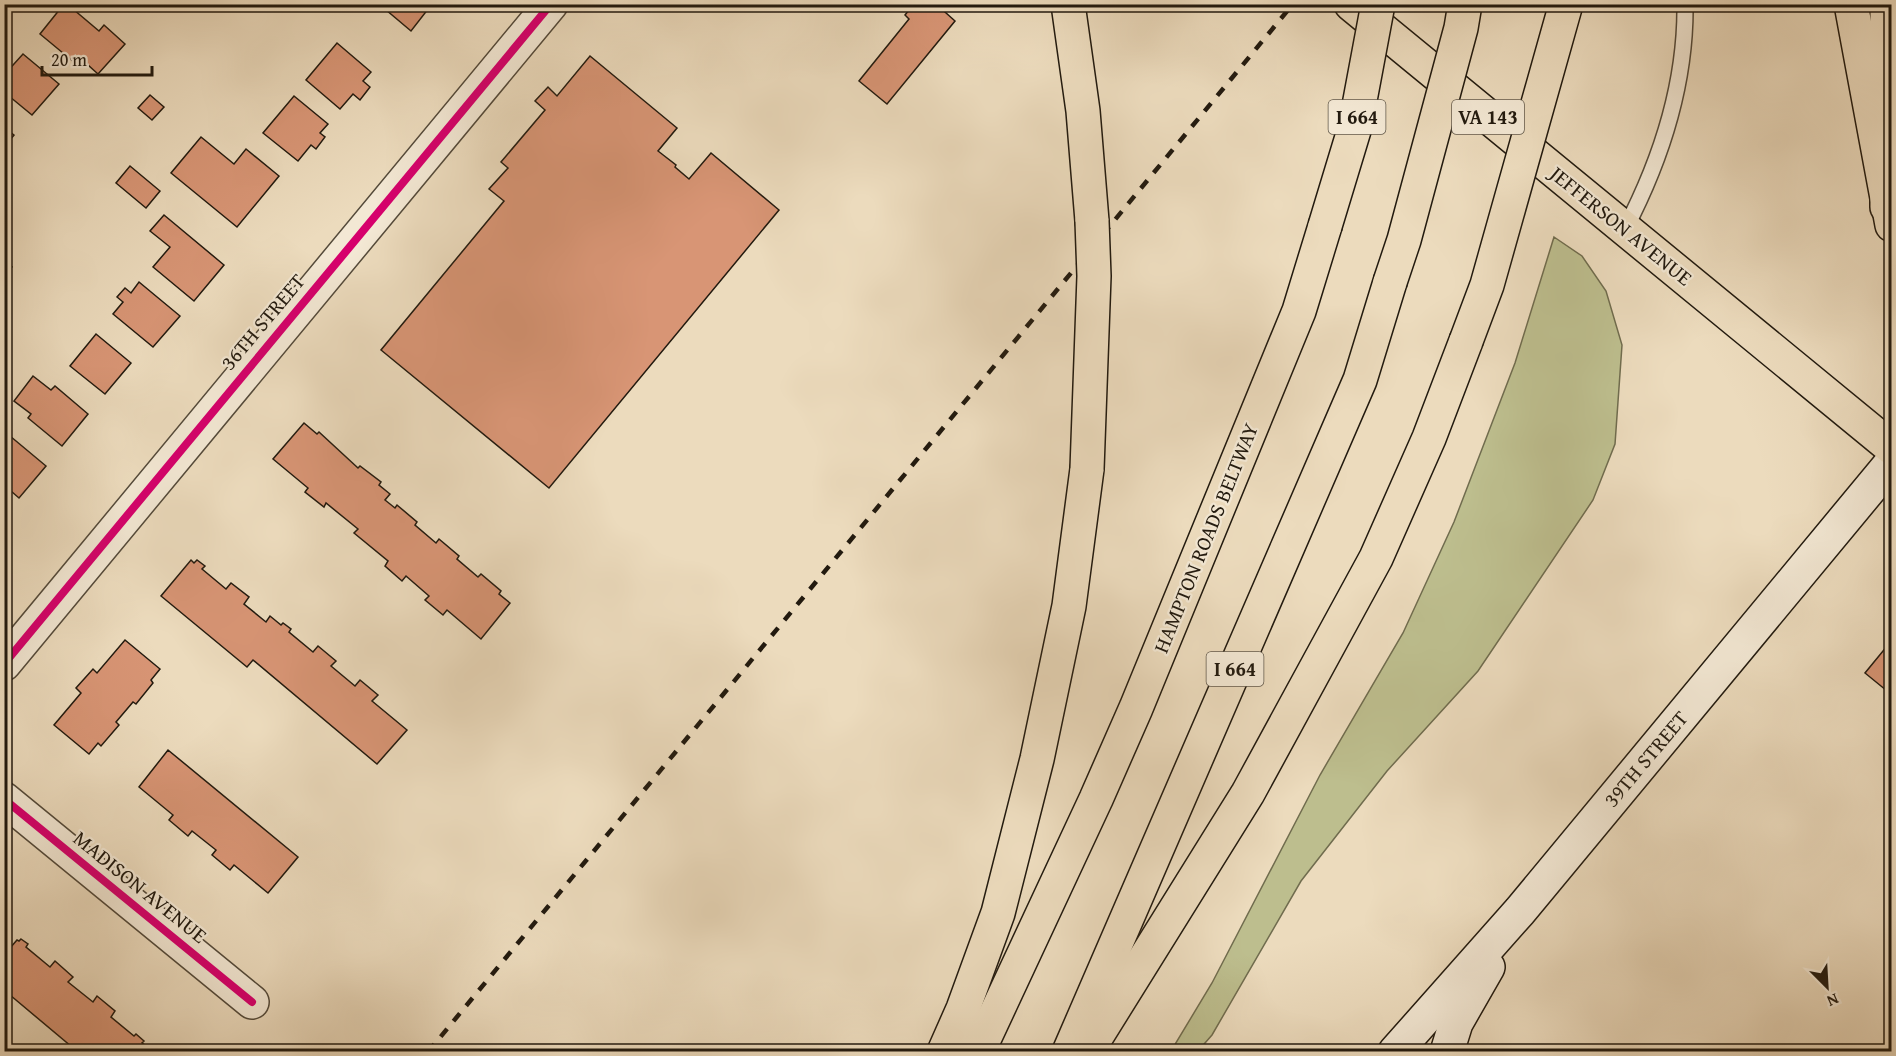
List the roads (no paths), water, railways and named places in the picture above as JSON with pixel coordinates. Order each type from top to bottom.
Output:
[{"type":"main road","points":[[944,1052],[963,1009],[998,913],[1037,759],[1070,606],[1088,469],[1094,276],[1092,221],[1083,111],[1068,4]]},
{"type":"main road","name":"JEFFERSON AVENUE","points":[[1351,4],[1892,448]]},
{"type":"main road","name":"HAMPTON ROADS BELTWAY","points":[[978,1052],[1136,708],[1299,311],[1355,127],[1378,4]]},
{"type":"main road","name":"I 664","points":[[1069,1052],[1360,380],[1404,240],[1461,28],[1465,4]]},
{"type":"main road","points":[[1087,1052],[1248,793],[1376,558],[1429,438],[1487,285],[1566,4]]},
{"type":"main road","points":[[1851,4],[1889,216]]},
{"type":"main road","points":[[1887,4],[1889,216]]},
{"type":"street","name":"36TH STREET","points":[[4,664],[551,4]]},
{"type":"street","name":"39TH STREET","points":[[1395,1052],[1520,911],[1892,462]]},
{"type":"street","name":"MADISON AVENUE","points":[[4,799],[252,1002]]},
{"type":"street","points":[[1447,1052],[1456,1023],[1520,911]]},
{"type":"lane","points":[[1625,229],[1638,204],[1665,133],[1679,80],[1685,28],[1685,4]]},
{"type":"railway","points":[[428,1052],[1293,4]]}]
